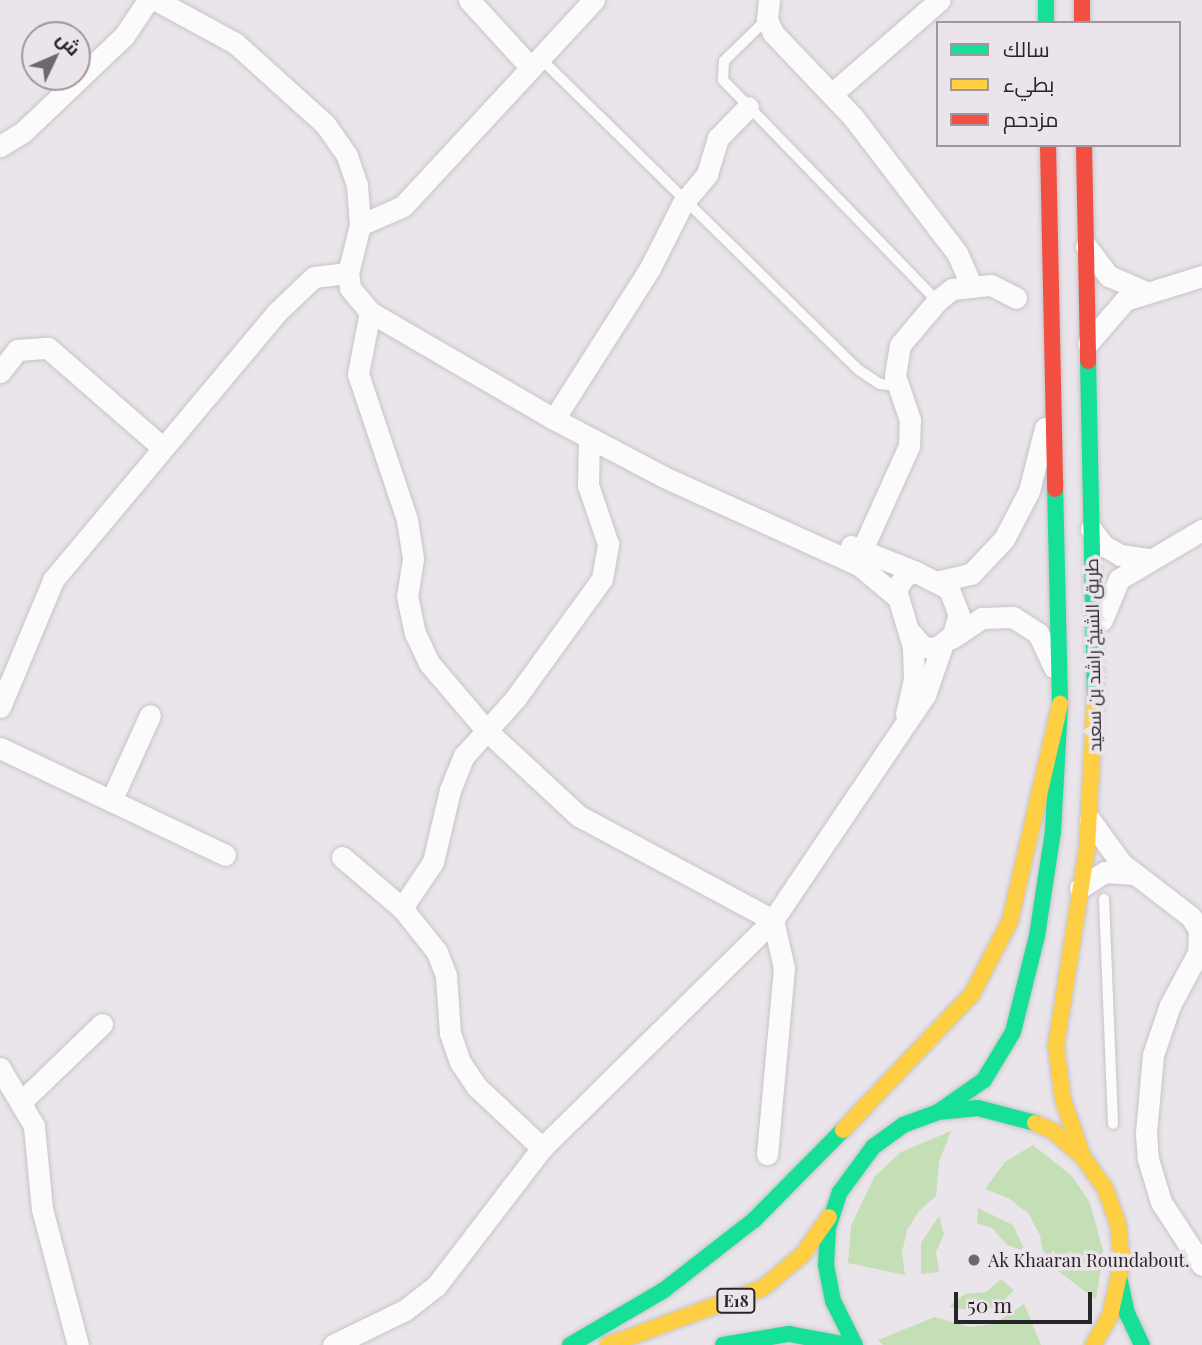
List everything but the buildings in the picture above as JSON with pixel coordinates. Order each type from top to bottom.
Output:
[{"type":"main road","points":[[1046,0],[1046,21]]},
{"type":"main road","points":[[1082,0],[1082,21]]},
{"type":"main road","name":"طريق الشيخ راشد بن سعيد","points":[[939,1112],[984,1080],[1005,1049],[1020,1014],[1053,831],[1060,704],[1048,147]]},
{"type":"main road","name":"طريق الشيخ راشد بن سعيد","points":[[1083,1157],[1056,1064],[1056,1028],[1088,934],[1080,888],[1090,820],[1096,743],[1084,147]]},
{"type":"main road","points":[[570,1345],[664,1290],[754,1220],[937,1035],[972,994],[1010,921],[1060,704]]},
{"type":"main road","points":[[855,1345],[839,1318],[828,1283],[826,1246],[833,1210],[849,1176],[873,1147],[903,1125],[939,1112],[978,1108],[1017,1115],[1053,1131],[1083,1157],[1113,1206],[1122,1243],[1120,1281],[1110,1315],[1093,1345]]},
{"type":"main road","name":"E18","points":[[608,1345],[763,1287],[803,1254],[833,1210]]},
{"type":"main road","points":[[1120,1281],[1127,1312],[1142,1345]]},
{"type":"main road","name":"E18","points":[[723,1345],[789,1334],[847,1345]]},
{"type":"street","points":[[0,146],[22,133],[124,36],[148,0]]},
{"type":"street","points":[[156,0],[235,43],[325,124],[347,156],[357,185],[360,225],[348,273],[350,288],[370,312],[589,438],[701,494],[859,565],[896,596],[911,632],[923,647],[945,644],[982,618],[1013,617],[1038,634],[1059,678]]},
{"type":"street","points":[[469,0],[536,63]]},
{"type":"street","points":[[360,225],[403,206],[594,0]]},
{"type":"street","points":[[834,92],[940,0]]},
{"type":"street","points":[[768,10],[779,39],[834,92],[957,253],[971,284]]},
{"type":"street","points":[[554,419],[649,270],[683,203],[707,174],[721,133],[748,107]]},
{"type":"street","points":[[1085,245],[1109,276],[1146,292]]},
{"type":"street","points":[[0,707],[52,580],[276,313],[314,277],[348,273]]},
{"type":"street","points":[[1087,344],[1116,307],[1146,292],[1202,276]]},
{"type":"street","points":[[862,550],[909,446],[910,421],[897,386],[895,365],[900,345],[937,300],[971,284],[990,285],[1016,298]]},
{"type":"street","points":[[370,312],[358,374],[407,520],[413,559],[407,596],[415,633],[429,663],[486,730],[579,816],[774,920]]},
{"type":"street","points":[[0,372],[17,350],[48,348],[163,448]]},
{"type":"street","points":[[775,525],[862,550],[940,581],[962,578],[980,568],[1014,523],[1035,474],[1053,396]]},
{"type":"street","points":[[402,908],[425,878],[440,844],[455,772],[486,730],[528,682],[596,590],[606,568],[606,532],[586,473],[589,438]]},
{"type":"street","points":[[1091,530],[1120,555],[1150,559]]},
{"type":"street","points":[[1093,642],[1113,587],[1150,559],[1202,530]]},
{"type":"street","points":[[896,596],[900,579],[916,572]]},
{"type":"street","points":[[333,1345],[405,1310],[436,1286],[542,1148],[774,920],[810,871],[903,722],[925,695],[945,644],[958,623],[958,608],[940,581]]},
{"type":"street","points":[[903,722],[914,678],[911,632]]},
{"type":"street","points":[[111,801],[150,715]]},
{"type":"street","points":[[0,748],[225,855]]},
{"type":"street","points":[[1090,820],[1108,850],[1191,917],[1201,938],[1153,1055],[1146,1133],[1148,1159],[1161,1202],[1202,1265]]},
{"type":"street","points":[[342,857],[402,908],[442,964],[449,989],[450,1032],[467,1075],[542,1148]]},
{"type":"street","points":[[1080,888],[1105,872],[1135,874]]},
{"type":"street","points":[[767,1154],[784,968],[774,920]]},
{"type":"street","points":[[22,1101],[102,1024]]},
{"type":"street","points":[[0,1068],[22,1101],[34,1126],[42,1209],[78,1345]]},
{"type":"lane","points":[[768,10],[721,65],[723,80],[937,300]]},
{"type":"lane","points":[[536,63],[859,370],[880,384],[897,386]]},
{"type":"lane","points":[[1104,899],[1088,934],[1113,1124]]},
{"type":"green space","points":[[951,1131],[939,1162],[936,1196],[919,1211],[907,1230],[902,1253],[905,1275],[848,1263],[851,1226],[874,1177],[901,1152]]},
{"type":"green space","points":[[1033,1145],[1072,1176],[1090,1203],[1103,1251],[1096,1300],[1044,1260],[1040,1235],[1028,1213],[1008,1198],[985,1189],[1005,1162]]},
{"type":"green space","points":[[978,1208],[1013,1225],[1025,1251],[1007,1245],[992,1228],[977,1223]]},
{"type":"green space","points":[[939,1216],[944,1234],[936,1252],[939,1272],[921,1274],[921,1243]]},
{"type":"green space","points":[[1001,1279],[1014,1290],[999,1305],[979,1312],[949,1307],[965,1294],[986,1292]]},
{"type":"green space","points":[[1024,1304],[1041,1345],[883,1345],[878,1340],[935,1317],[970,1327],[994,1324]]},
{"type":"traffic: fast","points":[[1046,0],[1046,21]]},
{"type":"traffic: fast","points":[[1088,361],[1095,699]]},
{"type":"traffic: fast","points":[[938,1112],[984,1080],[1013,1032],[1037,936],[1053,831],[1060,704],[1055,489]]},
{"type":"traffic: fast","points":[[855,1345],[833,1301],[826,1265],[828,1228],[840,1192],[873,1147],[903,1125],[938,1112],[978,1108],[1035,1123]]},
{"type":"traffic: fast","points":[[570,1345],[664,1290],[754,1220],[843,1130]]},
{"type":"traffic: fast","points":[[1120,1281],[1127,1313],[1142,1345]]},
{"type":"traffic: fast","points":[[723,1345],[789,1334],[847,1345]]},
{"type":"traffic: slow","points":[[1083,1157],[1063,1100],[1056,1046],[1087,848],[1095,699]]},
{"type":"traffic: slow","points":[[843,1130],[972,994],[1010,921],[1060,704]]},
{"type":"traffic: slow","points":[[1035,1123],[1053,1131],[1083,1157],[1105,1188],[1118,1224],[1122,1262],[1110,1316],[1093,1345]]},
{"type":"traffic: slow","points":[[608,1345],[763,1288],[803,1254],[829,1217]]},
{"type":"traffic: jam","points":[[1082,0],[1082,21]]},
{"type":"traffic: jam","points":[[1048,147],[1055,489]]},
{"type":"traffic: jam","points":[[1084,147],[1088,361]]},
{"type":"place","name":"Ak Khaaran Roundabout.","points":[[974,1260]]}]
